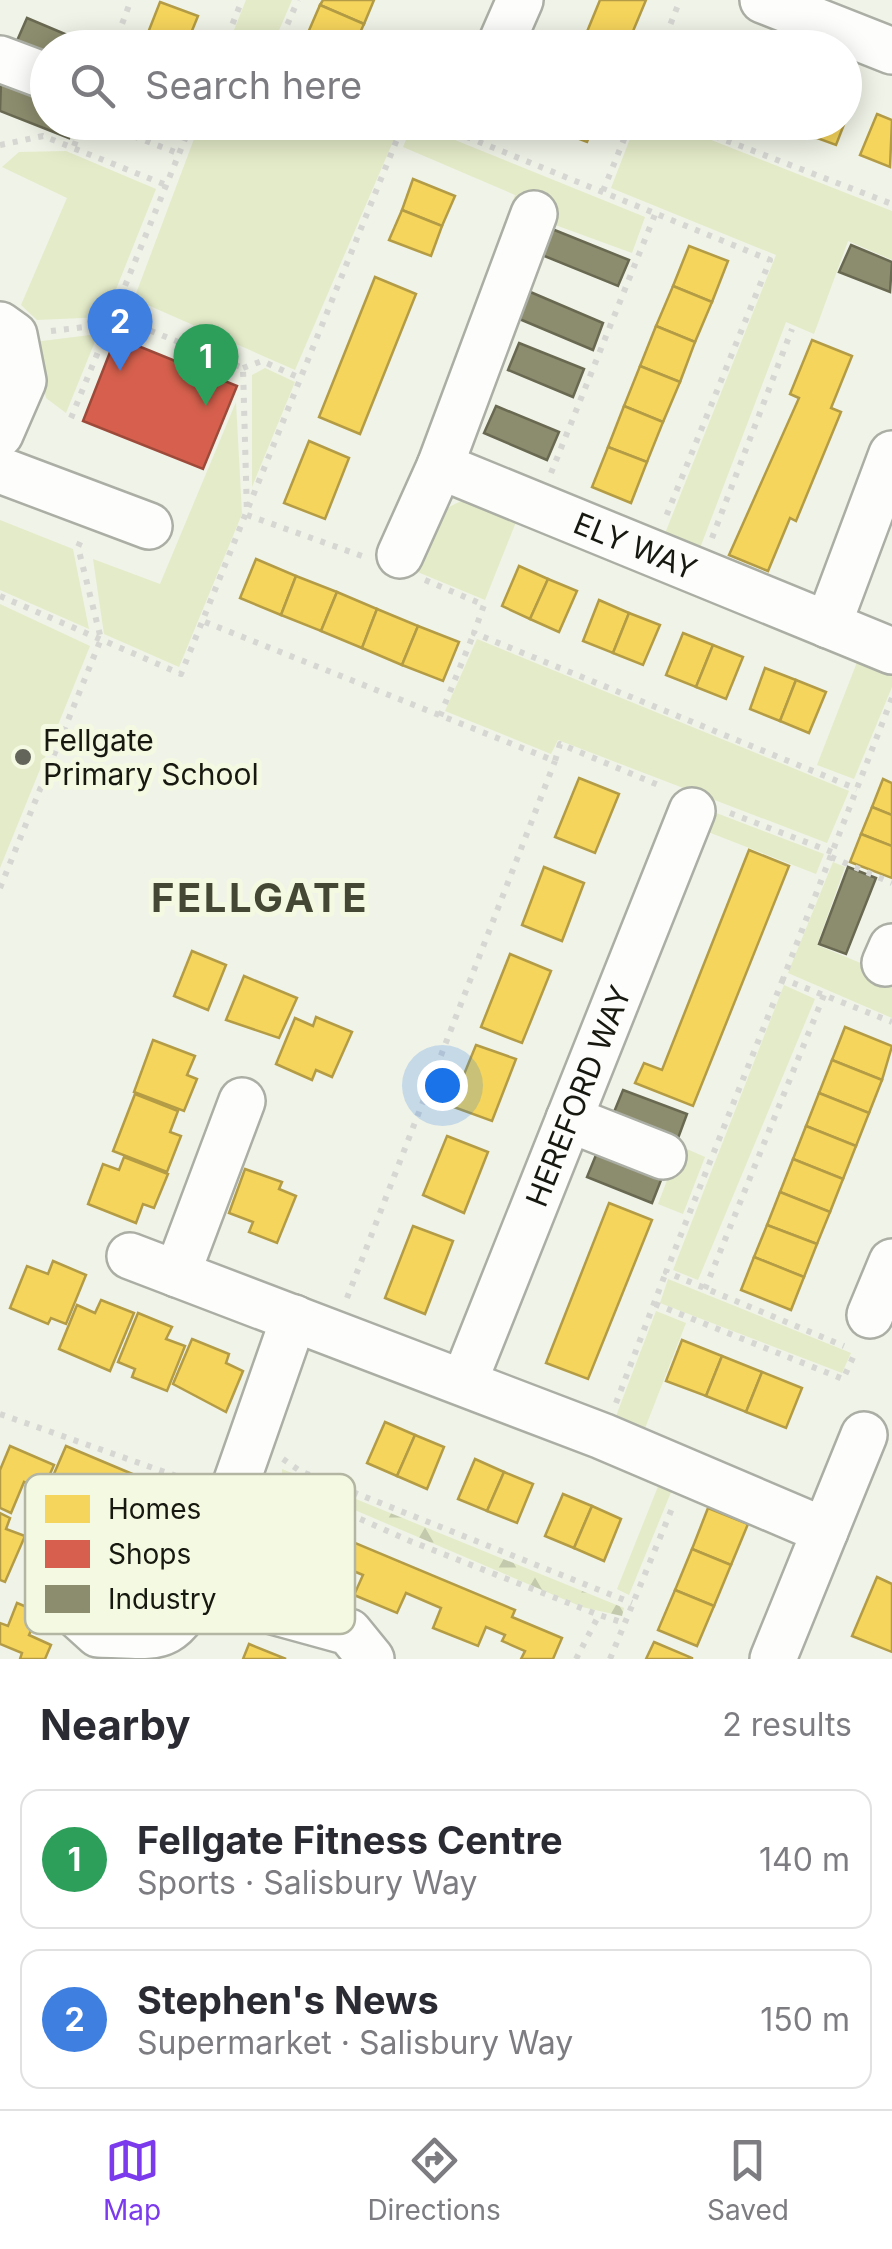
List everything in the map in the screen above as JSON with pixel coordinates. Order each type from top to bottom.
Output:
[{"type":"street","points":[[507,30],[520,0]]},
{"type":"street","points":[[763,0],[837,30]]},
{"type":"street","points":[[862,40],[892,52]]},
{"type":"street","points":[[0,59],[30,71]]},
{"type":"street","points":[[397,564],[440,466],[534,214]]},
{"type":"street","points":[[0,434],[23,381],[7,330]]},
{"type":"street","points":[[828,625],[892,454]]},
{"type":"street","name":"ELY WAY","points":[[440,466],[892,651]]},
{"type":"street","points":[[0,470],[149,526]]},
{"type":"street","name":"HEREFORD WAY","points":[[464,1382],[690,802]]},
{"type":"street","points":[[177,1274],[242,1101]]},
{"type":"street","points":[[569,1119],[663,1156]]},
{"type":"street","points":[[130,1256],[602,1436],[825,1531]]},
{"type":"street","points":[[862,1337],[892,1262]]},
{"type":"street","points":[[238,1474],[313,1325]]},
{"type":"street","points":[[773,1659],[864,1435]]},
{"type":"street","points":[[98,1634],[162,1634]]},
{"type":"street","points":[[351,1634],[372,1659]]},
{"type":"path","points":[[120,30],[131,0]]},
{"type":"path","points":[[230,30],[242,0]]},
{"type":"path","points":[[285,30],[298,0]]},
{"type":"path","points":[[668,30],[680,0]]},
{"type":"path","points":[[0,146],[30,139]]},
{"type":"path","points":[[55,140],[166,185]]},
{"type":"path","points":[[74,146],[76,140]]},
{"type":"path","points":[[144,140],[180,154]]},
{"type":"path","points":[[71,418],[185,140]]},
{"type":"path","points":[[0,596],[181,674],[206,622],[397,140]]},
{"type":"path","points":[[475,140],[770,260],[652,552]]},
{"type":"path","points":[[603,191],[624,140]]},
{"type":"path","points":[[725,140],[892,204]]},
{"type":"path","points":[[538,506],[656,212]]},
{"type":"path","points":[[114,316],[243,368],[262,362],[300,378]]},
{"type":"path","points":[[7,330],[110,324]]},
{"type":"path","points":[[699,572],[792,330]]},
{"type":"path","points":[[243,368],[246,514]]},
{"type":"path","points":[[0,888],[101,639],[78,546],[94,505]]},
{"type":"path","points":[[246,514],[397,564],[484,604],[440,716]]},
{"type":"path","points":[[206,622],[554,760]]},
{"type":"path","points":[[474,633],[857,789]]},
{"type":"path","points":[[602,1436],[892,698]]},
{"type":"path","points":[[313,1325],[560,744],[690,802],[831,855],[892,883]]},
{"type":"path","points":[[784,979],[892,1022]]},
{"type":"path","points":[[706,1289],[797,1054],[824,995]]},
{"type":"path","points":[[655,1304],[843,1379],[862,1337],[706,1289],[666,1272]]},
{"type":"path","points":[[0,1414],[169,1474]]},
{"type":"path","points":[[277,1474],[287,1441]]},
{"type":"path","points":[[280,1458],[308,1474]]},
{"type":"path","points":[[610,1659],[688,1472]]},
{"type":"path","points":[[355,1493],[632,1603]]},
{"type":"path","points":[[355,1517],[624,1623]]},
{"type":"path","points":[[576,1659],[599,1615]]},
{"type":"green space","points":[[246,0],[292,0],[279,30],[234,30]]},
{"type":"green space","points":[[194,140],[394,140],[295,370],[134,299]]},
{"type":"green space","points":[[406,140],[455,140],[645,217],[632,253],[547,222],[549,216],[512,203],[515,195],[403,147]]},
{"type":"green space","points":[[629,140],[711,140],[892,211],[892,260],[848,241],[814,334],[786,322],[697,556],[662,541],[776,255],[611,188]]},
{"type":"green space","points":[[66,151],[156,189],[105,317],[37,320],[21,305],[67,198],[2,167],[19,152]]},
{"type":"green space","points":[[98,334],[66,413],[46,398],[34,342]]},
{"type":"green space","points":[[265,368],[295,382],[252,487],[252,375]]},
{"type":"green space","points":[[236,402],[242,514],[179,667],[104,634],[93,559],[160,584]]},
{"type":"green space","points":[[468,499],[518,517],[485,600],[408,568],[437,517]]},
{"type":"green space","points":[[0,520],[73,549],[89,629],[0,590]]},
{"type":"green space","name":"Fellgate Primary School","points":[[0,604],[90,646],[0,868]]},
{"type":"green space","points":[[477,639],[849,791],[827,843],[558,740],[551,754],[445,711]]},
{"type":"green space","points":[[859,657],[892,669],[892,687],[854,779],[817,765]]},
{"type":"green space","points":[[711,811],[824,854],[816,874],[703,830]]},
{"type":"green space","points":[[833,862],[845,867],[817,945],[892,976],[892,1018],[788,973]]},
{"type":"green space","points":[[784,985],[815,999],[698,1280],[673,1270]]},
{"type":"green space","points":[[680,1146],[705,1157],[683,1214],[658,1204]]},
{"type":"green space","points":[[668,1279],[851,1353],[842,1373],[660,1303]]},
{"type":"green space","points":[[656,1311],[686,1323],[642,1436],[613,1424]]},
{"type":"green space","points":[[663,1474],[676,1480],[629,1595],[617,1589]]},
{"type":"green space","points":[[355,1499],[624,1608],[622,1616],[582,1607],[355,1510]]},
{"type":"building: Homes","points":[[323,0],[374,0],[364,24],[320,5]]},
{"type":"building: Homes","points":[[600,0],[646,0],[634,30],[588,30]]},
{"type":"building: Homes","points":[[160,2],[198,16],[192,30],[149,30]]},
{"type":"building: Homes","points":[[320,5],[364,24],[361,30],[309,30]]},
{"type":"building: Homes","points":[[877,114],[892,120],[890,167],[860,155]]},
{"type":"building: Homes","points":[[413,179],[455,196],[442,226],[402,210]]},
{"type":"building: Homes","points":[[402,210],[442,226],[431,256],[389,240]]},
{"type":"building: Homes","points":[[689,246],[728,261],[712,302],[673,286]]},
{"type":"building: Homes","points":[[375,277],[416,294],[360,434],[319,417]]},
{"type":"building: Homes","points":[[673,286],[712,302],[695,342],[656,326]]},
{"type":"building: Homes","points":[[656,326],[695,342],[680,382],[640,366]]},
{"type":"building: Homes","points":[[812,340],[852,356],[831,408],[841,412],[796,521],[790,518],[768,571],[729,555],[799,398],[790,394]]},
{"type":"building: Homes","points":[[640,366],[680,382],[663,422],[624,406]]},
{"type":"building: Homes","points":[[624,406],[663,422],[647,462],[608,447]]},
{"type":"building: Homes","points":[[309,441],[349,458],[325,519],[284,503]]},
{"type":"building: Homes","points":[[608,447],[647,462],[631,503],[592,487]]},
{"type":"building: Homes","points":[[256,559],[296,576],[281,615],[240,598]]},
{"type":"building: Homes","points":[[519,566],[548,579],[530,619],[502,606]]},
{"type":"building: Homes","points":[[296,576],[337,592],[321,631],[281,615]]},
{"type":"building: Homes","points":[[548,579],[577,591],[559,632],[530,619]]},
{"type":"building: Homes","points":[[337,592],[377,609],[362,648],[321,631]]},
{"type":"building: Homes","points":[[599,600],[629,613],[613,653],[583,641]]},
{"type":"building: Homes","points":[[377,609],[418,626],[402,665],[362,648]]},
{"type":"building: Homes","points":[[629,613],[660,625],[643,665],[613,653]]},
{"type":"building: Homes","points":[[418,626],[459,642],[443,681],[402,665]]},
{"type":"building: Homes","points":[[683,633],[713,645],[696,687],[666,675]]},
{"type":"building: Homes","points":[[713,645],[743,657],[726,699],[696,687]]},
{"type":"building: Homes","points":[[765,668],[796,680],[780,721],[750,709]]},
{"type":"building: Homes","points":[[796,680],[826,692],[809,733],[780,721]]},
{"type":"building: Homes","points":[[579,778],[619,794],[595,853],[555,837]]},
{"type":"building: Homes","points":[[883,779],[892,783],[892,815],[872,807]]},
{"type":"building: Homes","points":[[872,807],[892,815],[892,846],[861,834]]},
{"type":"building: Homes","points":[[861,834],[892,846],[892,878],[850,862]]},
{"type":"building: Homes","points":[[749,850],[789,866],[693,1106],[635,1083],[644,1063],[662,1070]]},
{"type":"building: Homes","points":[[544,867],[584,883],[562,941],[522,925]]},
{"type":"building: Homes","points":[[192,951],[226,965],[208,1010],[174,996]]},
{"type":"building: Homes","points":[[510,954],[551,971],[522,1043],[481,1027]]},
{"type":"building: Homes","points":[[244,976],[297,998],[279,1038],[226,1020]]},
{"type":"building: Homes","points":[[316,1017],[352,1032],[332,1077],[316,1070],[312,1080],[276,1064],[295,1018],[313,1026]]},
{"type":"building: Homes","points":[[845,1027],[892,1046],[882,1080],[832,1060]]},
{"type":"building: Homes","points":[[153,1040],[195,1056],[187,1075],[197,1079],[184,1111],[134,1092]]},
{"type":"building: Homes","points":[[476,1045],[516,1059],[492,1121],[451,1106]]},
{"type":"building: Homes","points":[[832,1060],[882,1080],[869,1113],[819,1093]]},
{"type":"building: Homes","points":[[819,1093],[869,1113],[856,1146],[806,1126]]},
{"type":"building: Homes","points":[[135,1094],[178,1111],[170,1132],[181,1136],[167,1172],[113,1151]]},
{"type":"building: Homes","points":[[806,1126],[856,1146],[843,1179],[793,1159]]},
{"type":"building: Homes","points":[[447,1136],[488,1152],[464,1213],[423,1195]]},
{"type":"building: Homes","points":[[124,1157],[168,1174],[154,1208],[143,1204],[136,1223],[88,1204],[103,1164],[119,1170]]},
{"type":"building: Homes","points":[[793,1159],[843,1179],[830,1212],[780,1192]]},
{"type":"building: Homes","points":[[245,1169],[282,1182],[279,1189],[296,1196],[277,1243],[249,1232],[253,1222],[229,1213]]},
{"type":"building: Homes","points":[[780,1192],[830,1212],[817,1244],[767,1225]]},
{"type":"building: Homes","points":[[609,1203],[652,1220],[588,1379],[546,1363]]},
{"type":"building: Homes","points":[[767,1225],[817,1244],[804,1277],[754,1257]]},
{"type":"building: Homes","points":[[413,1226],[453,1241],[425,1314],[385,1298]]},
{"type":"building: Homes","points":[[754,1257],[804,1277],[791,1310],[741,1290]]},
{"type":"building: Homes","points":[[53,1261],[86,1275],[66,1324],[51,1318],[48,1324],[10,1308],[27,1266],[48,1274]]},
{"type":"building: Homes","points":[[101,1300],[134,1313],[110,1371],[59,1349],[77,1305],[95,1313]]},
{"type":"building: Homes","points":[[138,1313],[172,1327],[166,1339],[185,1346],[167,1391],[132,1377],[135,1369],[118,1362]]},
{"type":"building: Homes","points":[[192,1339],[229,1354],[226,1363],[243,1371],[226,1412],[173,1384]]},
{"type":"building: Homes","points":[[682,1340],[722,1356],[706,1396],[666,1381]]},
{"type":"building: Homes","points":[[722,1356],[762,1372],[746,1412],[706,1396]]},
{"type":"building: Homes","points":[[762,1372],[802,1388],[786,1428],[746,1412]]},
{"type":"building: Homes","points":[[385,1422],[415,1435],[397,1476],[367,1463]]},
{"type":"building: Homes","points":[[415,1435],[444,1447],[427,1489],[397,1476]]},
{"type":"building: Homes","points":[[10,1446],[54,1465],[50,1474],[25,1474],[11,1513],[0,1508],[0,1470]]},
{"type":"building: Homes","points":[[66,1446],[132,1474],[54,1474]]},
{"type":"building: Homes","points":[[475,1459],[504,1472],[487,1511],[458,1499]]},
{"type":"building: Homes","points":[[504,1472],[533,1484],[517,1523],[487,1511]]},
{"type":"building: Homes","points":[[563,1494],[592,1506],[574,1548],[545,1536]]},
{"type":"building: Homes","points":[[592,1506],[621,1519],[604,1561],[574,1548]]},
{"type":"building: Homes","points":[[708,1508],[748,1524],[731,1565],[692,1549]]},
{"type":"building: Homes","points":[[0,1513],[10,1518],[6,1529],[25,1536],[5,1582],[0,1580]]},
{"type":"building: Homes","points":[[355,1543],[515,1610],[512,1617],[562,1638],[553,1659],[521,1659],[525,1651],[502,1641],[505,1635],[486,1627],[478,1646],[433,1628],[441,1608],[406,1593],[397,1613],[355,1595],[363,1575],[355,1572]]},
{"type":"building: Homes","points":[[692,1549],[731,1565],[714,1606],[675,1590]]},
{"type":"building: Homes","points":[[877,1577],[892,1584],[892,1652],[852,1636]]},
{"type":"building: Homes","points":[[675,1590],[714,1606],[697,1646],[658,1630]]},
{"type":"building: Homes","points":[[17,1603],[25,1606],[25,1634],[51,1645],[45,1659],[20,1659],[22,1653],[0,1644],[0,1623],[8,1626]]},
{"type":"building: Homes","points":[[654,1642],[692,1658],[692,1659],[646,1659]]},
{"type":"building: Homes","points":[[249,1644],[286,1659],[243,1659]]},
{"type":"building: Shops","points":[[116,337],[237,386],[203,469],[83,421]]},
{"type":"building: Industry","points":[[27,18],[55,30],[30,30],[30,49],[16,43]]},
{"type":"building: Industry","points":[[1,81],[30,93],[30,123],[0,111]]},
{"type":"building: Industry","points":[[552,229],[629,260],[618,286],[542,255]]},
{"type":"building: Industry","points":[[851,245],[892,262],[890,292],[839,272]]},
{"type":"building: Industry","points":[[528,291],[603,323],[593,350],[517,318]]},
{"type":"building: Industry","points":[[519,343],[584,369],[573,397],[508,370]]},
{"type":"building: Industry","points":[[496,406],[559,432],[547,460],[484,433]]},
{"type":"building: Industry","points":[[848,867],[876,878],[846,954],[819,944]]},
{"type":"building: Industry","points":[[623,1090],[687,1114],[677,1141],[612,1117]]},
{"type":"building: Industry","points":[[598,1150],[663,1175],[652,1203],[587,1177]]},
{"type":"place","name":"Stephen's News","points":[[120,371]]},
{"type":"place","name":"Fellgate Fitness Centre","points":[[206,406]]},
{"type":"place","name":"Fellgate Primary School","points":[[23,757]]},
{"type":"district","name":"FELLGATE","points":[[260,897]]}]
